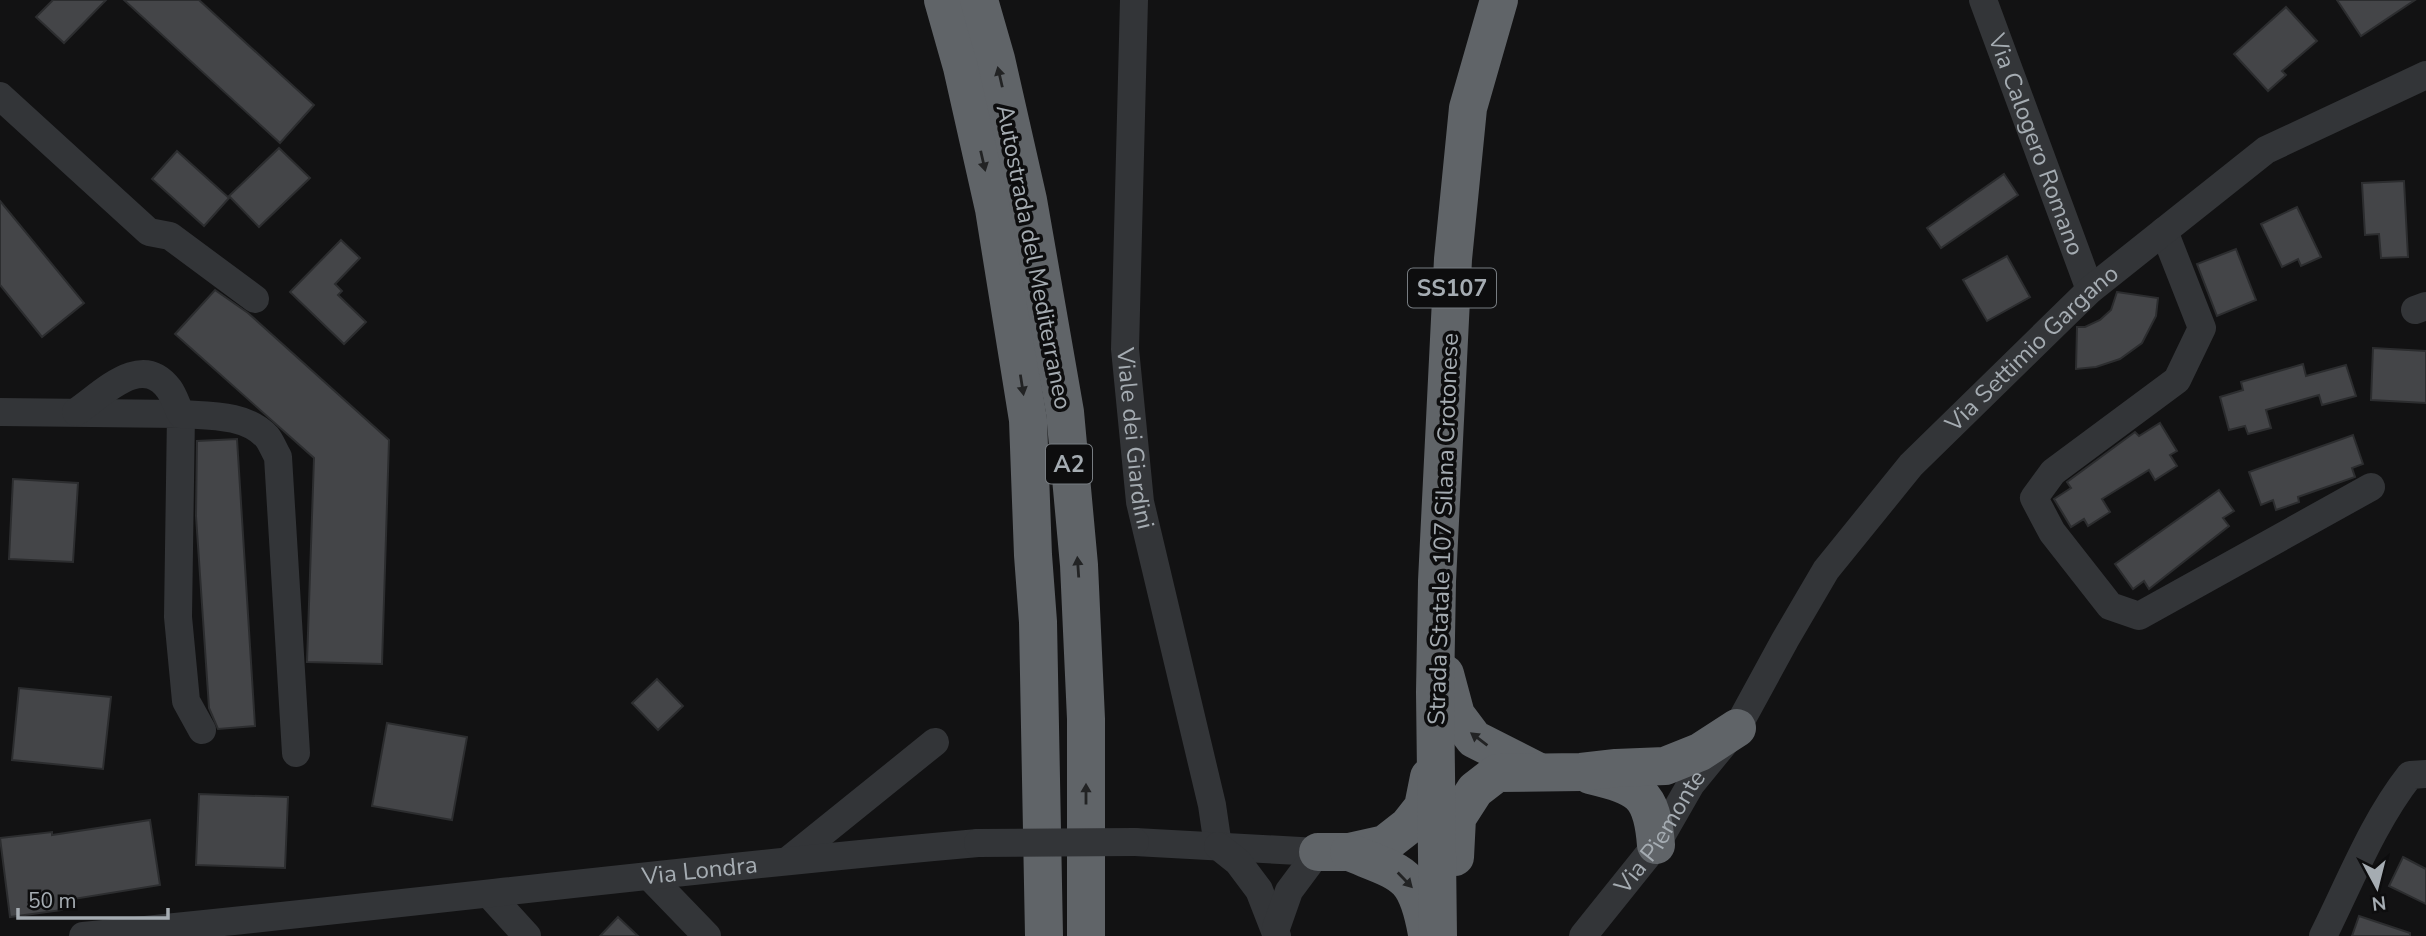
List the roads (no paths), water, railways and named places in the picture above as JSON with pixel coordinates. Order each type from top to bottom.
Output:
[{"type":"highway","name":"Autostrada del Mediterraneo","points":[[943,0],[962,68],[994,209],[1028,420],[1038,622],[1044,936]]},
{"type":"highway","name":"Autostrada del Mediterraneo","points":[[979,0],[996,59],[1028,200],[1065,412],[1079,565],[1086,719],[1086,936]]},
{"type":"highway","name":"Strada Statale 107 Silana Crotonese","points":[[1438,936],[1435,692],[1437,581],[1453,260],[1468,108],[1499,0]]},
{"type":"highway","points":[[1437,581],[1445,679],[1457,715],[1474,739],[1539,772]]},
{"type":"highway","points":[[1025,936],[1023,684],[1038,622]]},
{"type":"highway","points":[[1334,852],[1385,844],[1408,826],[1423,807],[1429,779],[1435,692]]},
{"type":"highway","points":[[1581,772],[1659,791],[1678,789],[1678,775],[1700,752],[1737,728]]},
{"type":"highway","points":[[1450,936],[1457,818],[1475,790],[1497,773],[1581,772],[1616,768],[1678,775]]},
{"type":"highway","points":[[1623,783],[1646,798],[1654,821],[1656,845]]},
{"type":"highway","points":[[1334,852],[1400,873],[1420,897],[1427,936]]},
{"type":"street","name":"Viale dei Giardini","points":[[1154,0],[1134,11],[1125,349],[1140,502],[1212,804],[1218,846]]},
{"type":"street","name":"Via Calogero Romano","points":[[1983,0],[2090,290]]},
{"type":"street","name":"Via Settimio Gargano","points":[[1737,728],[1826,570],[1912,465],[2090,290],[2266,150],[2426,75]]},
{"type":"street","points":[[0,96],[149,232],[170,236],[255,299]]},
{"type":"street","points":[[2164,231],[2202,328],[2178,380],[2053,472],[2034,498],[2052,532],[2110,606],[2139,616],[2371,487]]},
{"type":"street","points":[[76,412],[132,374],[145,372],[157,377],[170,390],[181,414],[178,617],[186,701],[202,730]]},
{"type":"street","points":[[0,412],[219,416],[251,424],[267,438],[278,457],[296,752]]},
{"type":"street","points":[[790,859],[935,742]]},
{"type":"street","points":[[2323,936],[2399,789],[2410,775],[2426,774]]},
{"type":"street","name":"Via Piemonte","points":[[1583,936],[1656,845],[1678,775]]},
{"type":"street","name":"Via Londra","points":[[83,936],[650,877],[790,859],[978,843],[1135,842],[1334,852]]},
{"type":"street","points":[[1218,846],[1238,862],[1259,890],[1277,932]]},
{"type":"street","points":[[1259,890],[1277,850]]},
{"type":"street","points":[[1277,850],[1289,891],[1277,932]]},
{"type":"street","points":[[1289,891],[1334,852]]},
{"type":"street","points":[[650,877],[707,936]]},
{"type":"street","points":[[489,894],[527,936]]}]
